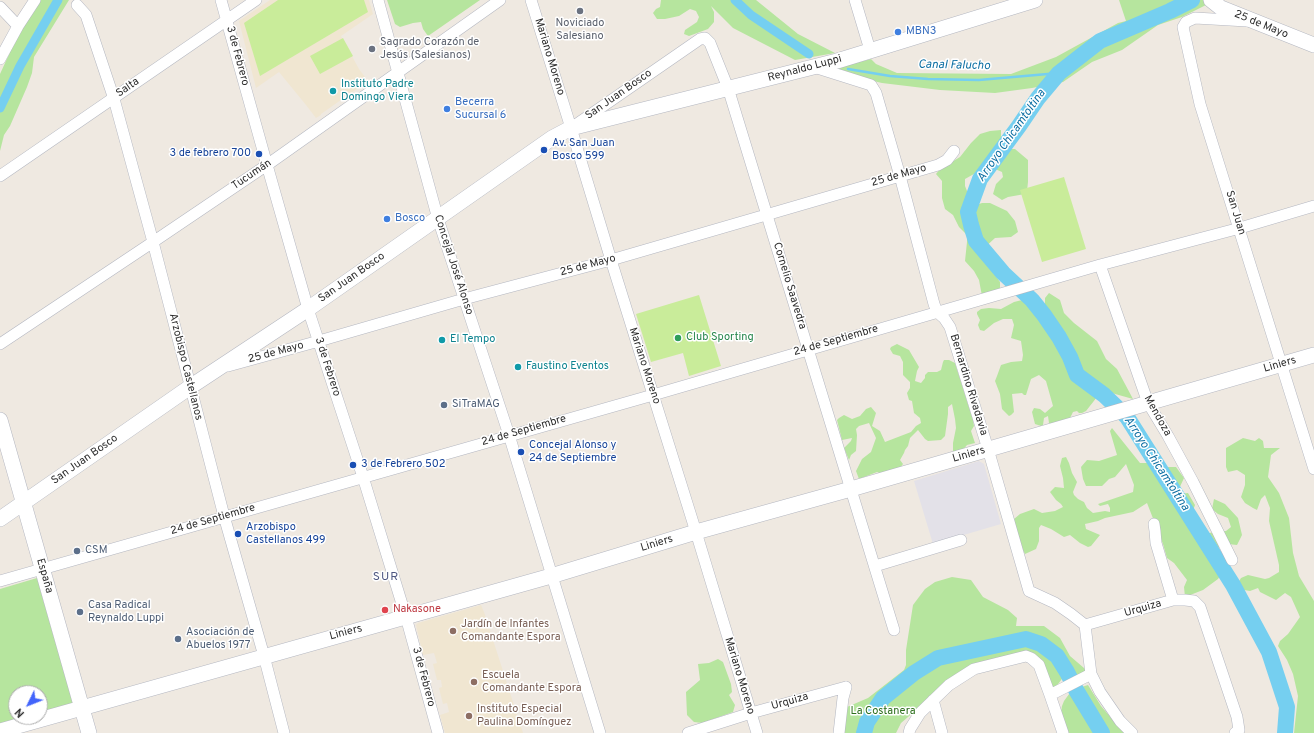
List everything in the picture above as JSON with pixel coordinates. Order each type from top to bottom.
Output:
[{"type":"street","points":[[0,59],[34,0]]},
{"type":"street","name":"3 de Febrero","points":[[221,0],[266,165],[308,309],[363,477],[406,617],[438,733]]},
{"type":"street","name":"Salta","points":[[0,176],[256,0]]},
{"type":"street","name":"Concejal José Alonso","points":[[378,0],[438,219],[509,435],[600,733]]},
{"type":"street","name":"Tucumán","points":[[0,344],[266,165],[500,0]]},
{"type":"street","name":"Mariano Moreno","points":[[531,0],[757,733]]},
{"type":"street","points":[[855,0],[870,50]]},
{"type":"street","name":"Reynaldo Luppi","points":[[571,128],[813,67],[1011,4],[1035,0]]},
{"type":"street","name":"25 de Mayo","points":[[1213,2],[1221,8],[1314,45]]},
{"type":"street","name":"Arzobispo Castellanos","points":[[76,5],[86,15],[114,99],[153,242],[224,516],[264,656],[284,733]]},
{"type":"street","points":[[0,7],[18,26]]},
{"type":"street","name":"San Juan","points":[[1254,22],[1194,18],[1186,22],[1183,27],[1200,104],[1240,228],[1314,469]]},
{"type":"street","name":"San Juan Bosco","points":[[0,519],[190,387],[308,309],[552,138],[571,128],[700,39],[704,38]]},
{"type":"street","name":"Cornelio Saavedra","points":[[704,38],[710,43],[728,88],[894,630]]},
{"type":"street","name":"Bernardino Rivadavia","points":[[813,67],[871,85],[876,93],[937,312],[944,318],[950,327],[988,449],[1029,591],[1055,604],[1085,625]]},
{"type":"street","name":"25 de Mayo","points":[[217,369],[464,299],[611,260],[767,216],[938,165],[947,160],[954,151]]},
{"type":"street","name":"24 de Septiembre","points":[[0,581],[224,516],[654,395],[1100,265],[1240,228],[1314,206]]},
{"type":"street","name":"Mendoza","points":[[1100,265],[1142,405],[1168,436],[1232,560]]},
{"type":"street","name":"Liniers","points":[[0,730],[551,576],[696,532],[851,489],[1314,355]]},
{"type":"street","name":"España","points":[[0,420],[88,733]]},
{"type":"street","points":[[1154,524],[1156,531],[1156,543],[1173,600]]},
{"type":"street","points":[[874,566],[961,540]]},
{"type":"street","name":"Urquiza","points":[[1085,625],[1173,600],[1194,601],[1200,607],[1237,717],[1237,729]]},
{"type":"street","points":[[1085,625],[1091,674],[1100,692],[1120,721],[1132,733]]},
{"type":"street","points":[[909,733],[920,713],[949,685],[974,669],[1026,656],[1031,658],[1039,665],[1063,733]]},
{"type":"street","points":[[1050,695],[1091,674]]},
{"type":"street","name":"Urquiza","points":[[688,733],[751,713],[846,687],[842,698],[839,733]]},
{"type":"street","points":[[933,700],[942,733]]},
{"type":"shaded area","points":[[270,0],[369,0],[373,14],[341,36],[359,69],[368,81],[316,118],[279,72],[256,88],[239,21]]},
{"type":"shaded area","points":[[979,461],[984,464],[1001,524],[933,544],[914,481]]},
{"type":"shaded area","points":[[481,605],[523,733],[445,733],[440,715],[449,712],[447,703],[443,704],[439,688],[442,687],[441,680],[437,680],[433,664],[437,663],[434,653],[423,655],[416,625],[418,623]]},
{"type":"green space","points":[[38,0],[69,0],[34,57],[32,73],[27,87],[10,126],[4,135],[0,151],[0,74]]},
{"type":"green space","points":[[278,0],[364,0],[368,12],[260,76],[244,23]]},
{"type":"green space","points":[[387,0],[480,0],[428,36],[423,29],[421,22],[400,27],[395,24]]},
{"type":"green space","points":[[661,0],[756,0],[798,34],[835,53],[795,60],[733,28],[711,6],[714,12],[714,22],[708,29],[689,36],[684,34],[685,30],[697,22],[699,17],[696,11],[690,9],[679,16],[657,19],[653,13],[660,7]]},
{"type":"green space","points":[[1119,0],[1212,0],[1208,4],[1182,17],[1158,25],[1122,50],[1092,62],[1063,82],[1032,88],[995,93],[940,90],[882,83],[828,70],[871,59],[876,64],[897,73],[1011,74],[1056,57],[1118,23],[1126,21]]},
{"type":"green space","points":[[343,38],[353,56],[320,74],[310,56]]},
{"type":"green space","points":[[1001,130],[1001,138],[1008,149],[1015,149],[1028,160],[1027,191],[1025,194],[1008,197],[1002,200],[993,194],[996,184],[1003,177],[1002,172],[995,169],[981,170],[965,179],[965,186],[973,206],[982,203],[990,203],[1007,211],[1015,221],[1018,232],[1011,237],[995,238],[981,251],[983,258],[1000,282],[1000,288],[995,293],[982,296],[979,280],[974,271],[965,261],[967,235],[959,227],[953,215],[945,209],[942,198],[942,181],[936,174],[940,169],[960,157],[980,134]]},
{"type":"green space","points":[[1064,177],[1086,249],[1042,262],[1020,190]]},
{"type":"green space","points":[[1049,293],[1060,300],[1064,313],[1074,323],[1097,341],[1106,359],[1117,369],[1133,399],[1108,392],[1097,397],[1086,411],[1082,413],[1077,411],[1073,412],[1070,418],[1052,424],[1049,423],[1048,416],[1044,418],[1043,425],[1041,426],[1035,424],[1032,412],[1034,408],[1040,409],[1045,413],[1053,406],[1046,381],[1039,375],[1031,379],[1026,395],[1022,393],[1012,394],[1014,412],[1011,415],[1009,416],[1002,409],[1000,394],[995,381],[1001,365],[1022,361],[1023,355],[1021,341],[1011,338],[1014,325],[1012,319],[1003,319],[994,323],[984,331],[980,330],[978,325],[980,320],[977,312],[981,309],[989,308],[1001,309],[1014,302],[1022,300],[1032,308],[1045,304],[1045,298]]},
{"type":"green space","name":"Club Sporting","points":[[699,295],[721,366],[689,376],[683,353],[651,362],[636,314]]},
{"type":"green space","points":[[897,344],[909,350],[919,367],[915,381],[921,383],[928,372],[937,372],[941,370],[944,360],[949,360],[955,363],[973,420],[974,426],[971,431],[975,443],[967,445],[961,452],[953,452],[956,428],[952,404],[948,407],[945,436],[941,440],[928,441],[918,430],[910,438],[908,446],[900,460],[903,464],[900,468],[882,474],[877,472],[859,479],[856,471],[862,459],[871,452],[876,438],[869,423],[859,426],[856,429],[856,451],[851,455],[849,460],[844,448],[852,438],[842,440],[837,420],[839,418],[844,415],[852,419],[860,416],[866,409],[871,407],[876,413],[872,426],[880,431],[885,442],[911,432],[921,423],[920,418],[914,413],[912,401],[909,400],[907,393],[910,388],[910,382],[903,375],[903,362],[900,356],[893,354],[890,349]]},
{"type":"green space","points":[[1112,428],[1140,463],[1147,463],[1155,467],[1176,467],[1184,478],[1178,491],[1179,494],[1188,493],[1195,505],[1191,516],[1197,525],[1209,533],[1226,531],[1231,527],[1228,518],[1218,514],[1212,509],[1214,499],[1225,504],[1238,518],[1242,535],[1237,545],[1228,544],[1219,547],[1214,552],[1224,570],[1218,579],[1203,590],[1185,597],[1184,587],[1187,580],[1174,563],[1167,558],[1147,503],[1133,512],[1085,524],[1086,529],[1100,535],[1091,546],[1088,547],[1070,535],[1064,537],[1041,525],[1039,528],[1039,541],[1036,549],[1025,554],[1017,539],[1014,519],[1020,514],[1034,509],[1042,513],[1055,511],[1063,507],[1050,492],[1055,487],[1064,488],[1060,466],[1062,458],[1066,457],[1077,482],[1073,492],[1074,495],[1084,502],[1087,508],[1093,513],[1105,511],[1110,512],[1108,504],[1100,506],[1098,504],[1133,492],[1134,485],[1126,464],[1115,477],[1109,479],[1102,486],[1086,486],[1083,479],[1081,467],[1087,460],[1099,461],[1117,455],[1110,431]]},
{"type":"green space","points":[[1243,438],[1255,441],[1259,438],[1263,441],[1264,448],[1280,448],[1271,455],[1268,477],[1279,493],[1289,518],[1293,553],[1299,576],[1314,601],[1314,733],[1294,733],[1298,696],[1293,674],[1287,660],[1278,646],[1280,641],[1288,634],[1300,617],[1291,597],[1285,593],[1276,600],[1260,592],[1258,588],[1250,591],[1244,590],[1238,583],[1241,578],[1248,575],[1265,579],[1279,572],[1279,565],[1269,521],[1270,508],[1265,495],[1261,499],[1257,510],[1245,503],[1241,497],[1245,485],[1245,475],[1237,470],[1228,472],[1226,467],[1226,448]]},
{"type":"green space","name":"La Costanera","points":[[952,577],[971,580],[983,597],[1008,610],[1017,618],[1016,626],[1044,626],[1060,638],[1070,656],[1091,674],[1073,684],[1067,672],[1050,695],[1035,654],[995,658],[915,711],[901,723],[896,733],[843,733],[840,710],[868,698],[904,670],[906,665],[906,650],[913,605],[925,589],[935,582]]},
{"type":"green space","points":[[37,578],[73,704],[48,711],[48,685],[8,685],[8,722],[0,724],[0,589]]},
{"type":"green space","points":[[718,659],[723,662],[731,684],[732,692],[729,695],[735,705],[733,712],[702,723],[694,722],[687,715],[686,692],[700,680],[698,664],[709,663]]},
{"type":"green space","points":[[1088,685],[1101,706],[1124,733],[1065,733],[1060,718],[1064,701],[1072,690]]},
{"type":"waterway","name":"Canal Falucho","points":[[0,108],[20,66],[58,0]]},
{"type":"waterway","name":"Canal Falucho","points":[[735,0],[751,15],[809,54]]},
{"type":"waterway","name":"Arroyo Chicamtoltina","points":[[1192,0],[1100,41],[1059,73],[1038,98],[980,179],[968,212],[976,241],[1003,273],[1032,300],[1044,315],[1059,337],[1070,357],[1077,375],[1104,395],[1127,417],[1233,585],[1269,652],[1287,707],[1285,733]]},
{"type":"waterway","name":"Canal Falucho","points":[[848,69],[890,76],[928,79],[979,80],[1059,73]]},
{"type":"waterway","name":"Arroyo Chicamtoltina","points":[[864,733],[867,722],[883,698],[914,673],[938,658],[1026,639],[1041,644],[1057,656],[1102,733]]},
{"type":"place","name":"Noviciado Salesiano","points":[[580,11]]},
{"type":"place","name":"MBN3","points":[[898,32]]},
{"type":"place","name":"Sagrado Corazón de Jesús (Salesianos)","points":[[372,49]]},
{"type":"place","name":"Instituto Padre Domingo Viera","points":[[333,91]]},
{"type":"place","name":"Becerra Sucursal 6","points":[[447,109]]},
{"type":"place","name":"Av. San Juan Bosco 599","points":[[544,150]]},
{"type":"place","name":"3 de febrero 700","points":[[259,154]]},
{"type":"place","name":"Bosco","points":[[387,219]]},
{"type":"place","name":"Club Sporting","points":[[678,338]]},
{"type":"place","name":"El Tempo","points":[[442,340]]},
{"type":"place","name":"Faustino Eventos","points":[[518,367]]},
{"type":"place","name":"SiTraMAG","points":[[444,405]]},
{"type":"place","name":"Concejal Alonso y 24 de Septiembre","points":[[521,452]]},
{"type":"place","name":"3 de Febrero 502","points":[[353,465]]},
{"type":"place","name":"Arzobispo Castellanos 499","points":[[238,534]]},
{"type":"place","name":"CSM","points":[[77,551]]},
{"type":"place","name":"Nakasone","points":[[385,610]]},
{"type":"place","name":"Casa Radical Reynaldo Luppi","points":[[80,612]]},
{"type":"place","name":"Jardín de Infantes Comandante Espora","points":[[453,631]]},
{"type":"place","name":"Asociación de Abuelos 1977","points":[[178,639]]},
{"type":"place","name":"Escuela Comandante Espora","points":[[474,682]]},
{"type":"place","name":"Instituto Especial Paulina Domínguez","points":[[469,716]]},
{"type":"district","name":"SUR","points":[[386,578]]}]
